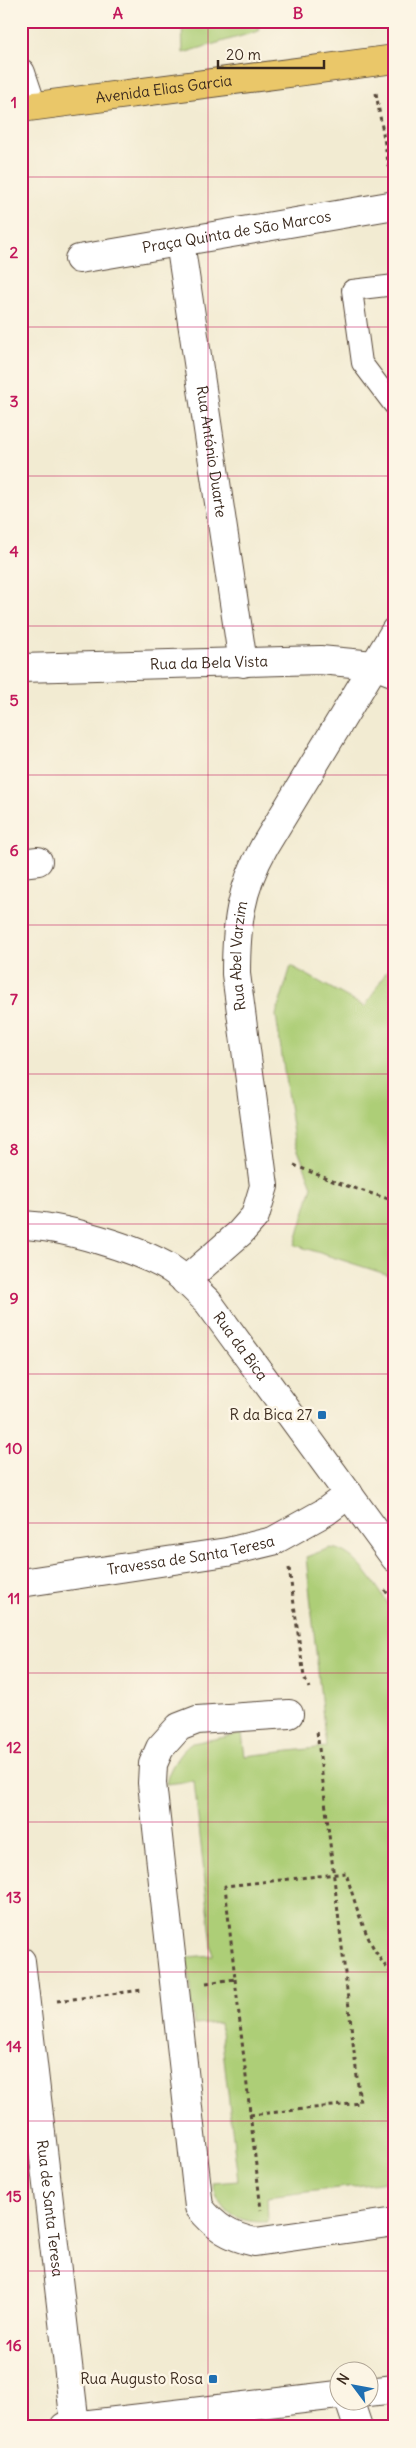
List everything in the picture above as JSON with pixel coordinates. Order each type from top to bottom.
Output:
[{"type":"main road","name":"Avenida Elias Garcia","points":[[27,107],[383,60]]},
{"type":"street","points":[[21,73],[27,107]]},
{"type":"street","name":"Praça Quinta de São Marcos","points":[[79,259],[395,205]]},
{"type":"street","name":"Rua António Duarte","points":[[180,242],[243,662]]},
{"type":"street","name":"Rua Abel Varzim","points":[[186,1281],[240,1234],[255,1216],[264,1186],[236,974],[236,942],[240,908],[246,883],[264,847],[385,669],[395,631]]},
{"type":"street","name":"Rua da Bela Vista","points":[[21,668],[320,660],[385,669]]},
{"type":"street","name":"Rua da Bica","points":[[21,1226],[94,1238],[149,1259],[170,1269],[186,1281],[208,1302],[395,1558]]},
{"type":"street","name":"Travessa de Santa Teresa","points":[[21,1583],[227,1552],[273,1541],[325,1512],[349,1494]]},
{"type":"street","points":[[289,1714],[197,1720],[178,1727],[160,1748],[153,1764],[152,1783],[199,2207],[213,2224],[236,2238],[255,2242],[395,2222]]},
{"type":"street","name":"Rua de Santa Teresa","points":[[21,1961],[69,2426]]},
{"type":"street","points":[[378,2391],[395,2389]]},
{"type":"street","points":[[69,2426],[328,2397]]},
{"type":"street","points":[[352,2410],[358,2427]]},
{"type":"lane","points":[[395,285],[352,290],[362,363],[393,404],[395,402]]},
{"type":"path","points":[[383,60],[390,175]]},
{"type":"path","points":[[302,1168],[395,1201]]},
{"type":"path","points":[[288,1561],[304,1677],[310,1691]]},
{"type":"path","points":[[379,1582],[395,1604]]},
{"type":"path","points":[[250,2115],[360,2103],[332,1875],[316,1724]]},
{"type":"path","points":[[265,2240],[225,1886],[346,1873],[362,1925],[381,1959],[395,1977]]},
{"type":"path","points":[[26,2004],[235,1979]]},
{"type":"green space","points":[[182,21],[258,21],[259,31],[183,53]]},
{"type":"green space","points":[[395,957],[395,1277],[295,1245],[312,1186],[294,1140],[276,1015],[291,966],[365,1007]]},
{"type":"green space","points":[[330,1548],[340,1550],[358,1564],[375,1584],[395,1614],[395,2181],[267,2197],[268,2222],[248,2221],[239,2218],[225,2209],[216,2194],[213,2183],[238,2181],[220,2023],[194,2025],[187,1957],[213,1955],[194,1781],[166,1784],[175,1761],[192,1743],[242,1734],[245,1756],[326,1747],[306,1557]]},
{"type":"place","name":"R da Bica 27","points":[[322,1415]]},
{"type":"place","name":"Rua Augusto Rosa","points":[[213,2379]]}]
